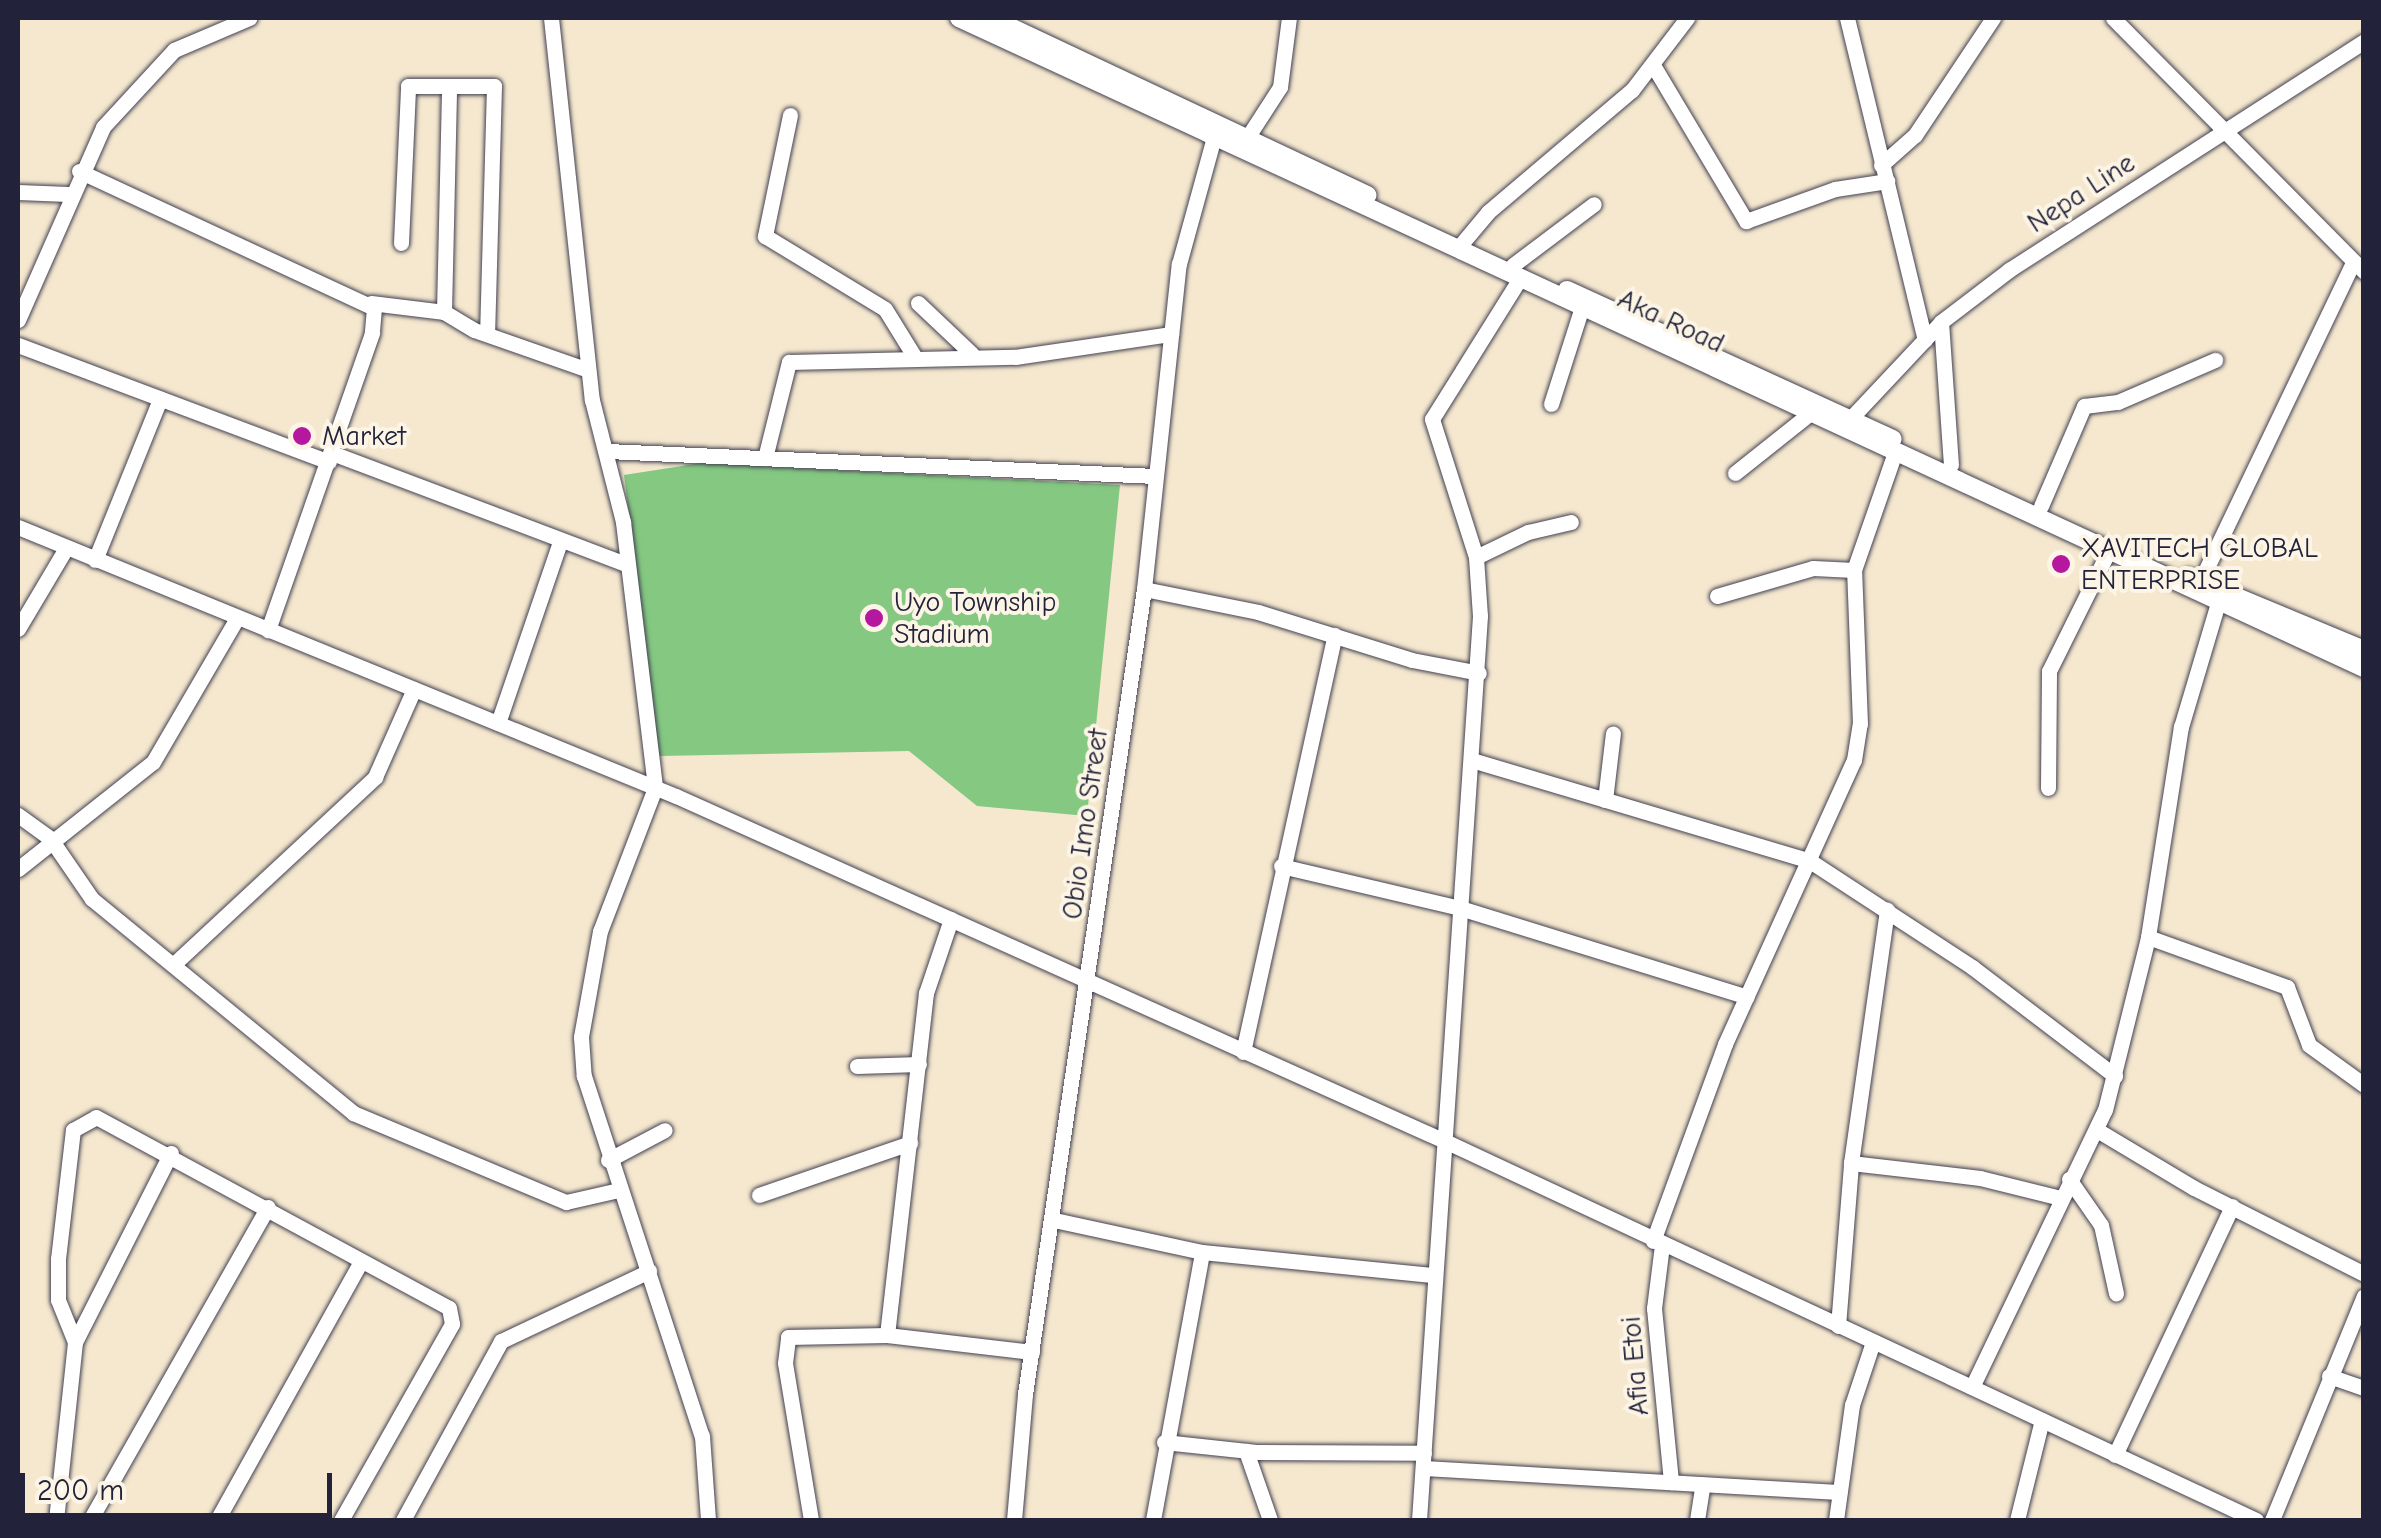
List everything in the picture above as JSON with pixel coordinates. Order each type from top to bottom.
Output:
[{"type":"main road","name":"Aka Road","points":[[959,18],[1516,273],[1952,465],[2200,582],[2364,650]]},
{"type":"main road","name":"Aka Road","points":[[991,18],[1463,242],[1582,310],[2364,668]]},
{"type":"street","points":[[18,320],[68,194],[103,127],[158,63],[209,30],[248,18]]},
{"type":"street","points":[[550,18],[588,370],[628,565],[655,788],[600,931],[581,1037],[584,1076],[608,1160],[702,1436],[708,1520]]},
{"type":"street","points":[[1248,138],[1280,87],[1289,18]]},
{"type":"street","points":[[1463,242],[1653,64],[1688,18]]},
{"type":"street","points":[[1847,18],[1925,340]]},
{"type":"street","points":[[1653,64],[1746,221],[1884,173],[1915,135],[1993,18]]},
{"type":"street","points":[[2113,18],[2358,267],[2200,582]]},
{"type":"street","name":"Nepa Line","points":[[1850,419],[1941,322],[2224,129],[2364,40]]},
{"type":"street","points":[[402,243],[408,86],[494,86],[487,332]]},
{"type":"street","points":[[444,312],[449,88]]},
{"type":"street","points":[[790,115],[765,236],[885,309],[914,356]]},
{"type":"street","name":"Obio Imo Street","points":[[1014,1520],[1032,1352],[1144,589],[1180,264],[1214,137]]},
{"type":"street","points":[[79,170],[371,304],[444,312],[588,370]]},
{"type":"street","points":[[18,192],[68,194]]},
{"type":"street","points":[[1419,1520],[1432,1275],[1446,1142],[1479,673],[1476,557],[1432,419],[1516,273],[1594,204]]},
{"type":"street","points":[[918,303],[972,354]]},
{"type":"street","points":[[268,630],[372,333],[371,304]]},
{"type":"street","points":[[1552,404],[1582,310]]},
{"type":"street","points":[[1941,322],[1952,465]]},
{"type":"street","points":[[765,458],[790,362],[1073,352],[1172,334]]},
{"type":"street","points":[[18,346],[628,565]]},
{"type":"street","points":[[2041,506],[2084,406],[2118,402],[2216,360]]},
{"type":"street","points":[[95,560],[160,398]]},
{"type":"street","points":[[1735,473],[1808,416]]},
{"type":"street","points":[[607,451],[1156,476]]},
{"type":"street","points":[[1717,596],[1812,568],[1854,570],[1895,452]]},
{"type":"street","points":[[1476,557],[1528,532],[1571,522]]},
{"type":"street","points":[[18,527],[655,788],[951,919],[1446,1142],[2256,1520]]},
{"type":"street","points":[[498,724],[560,542]]},
{"type":"street","points":[[18,629],[66,548]]},
{"type":"street","points":[[2048,788],[2049,671],[2109,550]]},
{"type":"street","name":"Afia Etoi","points":[[1671,1482],[1654,1308],[1658,1243],[1746,998],[1810,861],[1859,739],[1854,570]]},
{"type":"street","points":[[1144,589],[1335,635],[1412,660],[1479,673]]},
{"type":"street","points":[[1972,1387],[2068,1179],[2097,1130],[2116,1076],[2148,937],[2181,727],[2218,604]]},
{"type":"street","points":[[18,869],[50,838],[153,762],[236,618]]},
{"type":"street","points":[[1243,1052],[1335,635]]},
{"type":"street","points":[[174,964],[375,777],[414,689]]},
{"type":"street","points":[[1605,800],[1612,733]]},
{"type":"street","points":[[1474,761],[1810,861],[1887,910],[2116,1076]]},
{"type":"street","points":[[18,815],[50,838],[92,899],[353,1113],[566,1202],[619,1190]]},
{"type":"street","points":[[1281,866],[1460,908],[1746,998]]},
{"type":"street","points":[[1838,1326],[1850,1163],[1887,910]]},
{"type":"street","points":[[887,1335],[928,975],[951,919]]},
{"type":"street","points":[[2148,937],[2287,987],[2309,1045],[2364,1085]]},
{"type":"street","points":[[857,1066],[918,1064]]},
{"type":"street","points":[[75,1342],[58,1300],[73,1130],[96,1117],[172,1153],[453,1315],[341,1520]]},
{"type":"street","points":[[608,1160],[665,1130]]},
{"type":"street","points":[[2097,1130],[2364,1274]]},
{"type":"street","points":[[759,1195],[910,1143]]},
{"type":"street","points":[[56,1520],[75,1342],[172,1153]]},
{"type":"street","points":[[1850,1163],[1980,1178],[2060,1198]]},
{"type":"street","points":[[2068,1179],[2101,1225],[2116,1293]]},
{"type":"street","points":[[2116,1455],[2232,1206]]},
{"type":"street","points":[[90,1520],[268,1207]]},
{"type":"street","points":[[1054,1220],[1202,1252],[1432,1275]]},
{"type":"street","points":[[1153,1520],[1164,1442],[1202,1252]]},
{"type":"street","points":[[217,1520],[361,1261]]},
{"type":"street","points":[[403,1520],[502,1341],[649,1272]]},
{"type":"street","points":[[2272,1520],[2364,1296]]},
{"type":"street","points":[[811,1520],[785,1363],[788,1337],[887,1335],[1032,1352]]},
{"type":"street","points":[[1836,1520],[1852,1405],[1873,1342]]},
{"type":"street","points":[[2330,1376],[2364,1388]]},
{"type":"street","points":[[2017,1520],[2042,1420]]},
{"type":"street","points":[[1164,1442],[1839,1492]]},
{"type":"street","points":[[1246,1451],[1270,1520]]},
{"type":"street","points":[[1697,1520],[1703,1484]]},
{"type":"green space","name":"Uyo Township Stadium","points":[[701,463],[1120,485],[1087,816],[977,806],[909,751],[659,756],[624,475]]},
{"type":"place","name":"Market","points":[[302,436]]},
{"type":"place","name":"XAVITECH GLOBAL ENTERPRISE","points":[[2061,564]]},
{"type":"place","name":"Uyo Township Stadium","points":[[874,618]]}]
